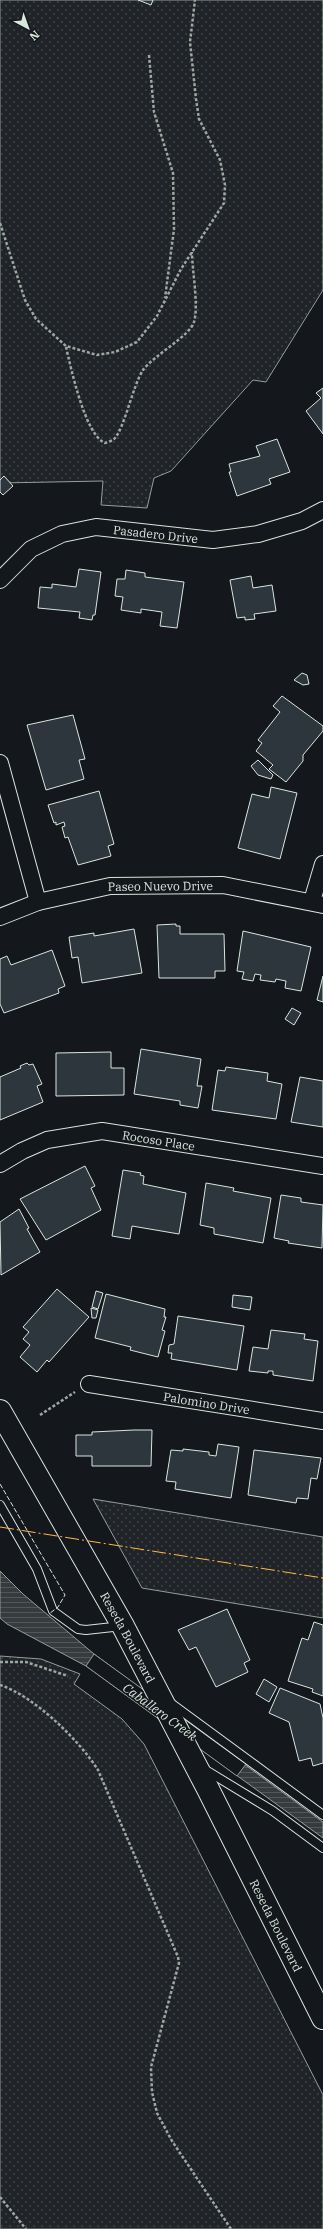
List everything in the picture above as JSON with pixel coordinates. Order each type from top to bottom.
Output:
[{"type":"main road","name":"Reseda Boulevard","points":[[0,1411],[123,1626],[323,2018]]},
{"type":"street","name":"Pasadero Drive","points":[[0,580],[32,549],[62,534],[96,527],[213,540],[258,534],[302,521],[323,510]]},
{"type":"street","points":[[0,763],[38,902]]},
{"type":"street","points":[[317,903],[323,864]]},
{"type":"street","name":"Paseo Nuevo Drive","points":[[0,916],[38,902],[110,886],[215,885],[317,903]]},
{"type":"street","name":"Rocoso Place","points":[[0,1164],[22,1151],[47,1140],[102,1131],[323,1166]]},
{"type":"street","name":"Palomino Drive","points":[[89,1384],[323,1421]]},
{"type":"lane","points":[[0,1505],[37,1569],[53,1612],[78,1629],[86,1630],[123,1626]]},
{"type":"lane","points":[[161,1700],[323,1816]]},
{"type":"lane","points":[[194,1763],[272,1811],[323,1848]]},
{"type":"path","points":[[0,223],[25,300],[36,319],[66,346],[97,355],[115,352],[137,342],[157,316],[192,250],[216,218],[224,203],[225,185],[220,160],[199,118],[197,106],[190,42],[195,0]]},
{"type":"path","points":[[149,55],[154,112],[172,174],[174,229],[165,300]]},
{"type":"path","points":[[66,346],[73,376],[90,428],[98,440],[105,443],[114,439],[121,428],[128,405],[143,370],[154,357],[189,330],[193,324],[196,313],[192,250]]},
{"type":"path","points":[[40,1415],[89,1384]]},
{"type":"path","points":[[0,1662],[26,1662],[68,1676]]},
{"type":"path","points":[[0,1685],[14,1689],[38,1706],[88,1754],[98,1770],[172,1942],[179,1963],[151,2067],[152,2092],[158,2113],[172,2141],[231,2229]]},
{"type":"path","points":[[0,2197],[26,2229]]},
{"type":"shaded area","points":[[0,0],[323,0],[323,290],[266,382],[253,380],[171,471],[154,478],[147,508],[101,505],[103,481],[0,483]]},
{"type":"shaded area","points":[[93,1499],[323,1537],[323,1618],[142,1588]]},
{"type":"shaded area","points":[[0,1656],[41,1659],[80,1674],[74,1684],[122,1719],[144,1744],[323,2095],[323,2229],[0,2229]]},
{"type":"water","name":"Caballero Creek","points":[[0,1571],[23,1594],[94,1654],[323,1822],[323,1838],[86,1666],[7,1624],[0,1618]]},
{"type":"pier","points":[[94,1654],[246,1764],[237,1776],[86,1666]]},
{"type":"building","points":[[138,0],[153,0],[151,5]]},
{"type":"building","points":[[323,388],[323,434],[306,411],[321,398],[316,393]]},
{"type":"building","points":[[277,439],[290,472],[269,479],[271,484],[237,496],[229,472],[231,472],[229,464],[260,456],[256,446]]},
{"type":"building","points":[[4,476],[13,486],[3,495],[0,492],[0,480]]},
{"type":"building","points":[[79,569],[101,572],[95,615],[93,615],[92,620],[79,618],[80,612],[38,608],[40,587],[52,588],[52,584],[76,587]]},
{"type":"building","points":[[126,570],[145,573],[145,577],[184,582],[177,628],[160,626],[162,612],[141,609],[141,613],[121,610],[123,597],[115,596],[117,579],[125,579]]},
{"type":"building","points":[[251,576],[253,588],[272,585],[276,611],[254,614],[255,619],[245,620],[245,617],[237,618],[230,580]]},
{"type":"building","points":[[302,673],[307,675],[309,684],[303,685],[294,680]]},
{"type":"building","points":[[282,696],[323,726],[323,731],[303,755],[303,761],[286,782],[269,769],[273,765],[256,751],[262,743],[258,740],[280,712],[273,706]]},
{"type":"building","points":[[73,715],[85,759],[79,760],[84,779],[46,790],[27,725]]},
{"type":"building","points":[[258,760],[273,775],[271,779],[258,775],[251,766]]},
{"type":"building","points":[[271,787],[297,793],[280,859],[238,848],[252,794],[269,798]]},
{"type":"building","points":[[99,791],[114,844],[108,846],[111,856],[78,865],[68,837],[65,838],[62,827],[65,826],[64,822],[56,825],[56,822],[54,823],[48,805]]},
{"type":"building","points":[[176,924],[176,926],[180,926],[180,934],[224,934],[225,971],[215,971],[215,978],[159,978],[157,925]]},
{"type":"building","points":[[134,929],[142,973],[82,983],[78,957],[72,958],[69,937],[94,933],[94,936]]},
{"type":"building","points":[[243,931],[311,947],[301,991],[285,988],[286,981],[276,979],[275,982],[260,980],[261,975],[255,974],[253,981],[242,979],[244,972],[237,971]]},
{"type":"building","points":[[52,950],[65,986],[58,989],[59,993],[4,1013],[0,1004],[0,959],[7,956],[11,965]]},
{"type":"building","points":[[323,976],[323,1002],[317,1000]]},
{"type":"building","points":[[292,1008],[301,1013],[294,1025],[285,1019]]},
{"type":"building","points":[[141,1049],[201,1059],[197,1086],[202,1086],[198,1108],[180,1105],[180,1101],[134,1094]]},
{"type":"building","points":[[111,1052],[111,1068],[124,1068],[124,1095],[56,1096],[56,1053]]},
{"type":"building","points":[[27,1063],[29,1065],[33,1064],[42,1084],[37,1086],[43,1102],[0,1120],[0,1077],[21,1068],[20,1066]]},
{"type":"building","points":[[226,1067],[268,1073],[267,1081],[282,1084],[276,1119],[212,1110],[218,1070],[225,1071]]},
{"type":"building","points":[[300,1077],[323,1081],[323,1127],[291,1122]]},
{"type":"building","points":[[85,1166],[95,1186],[91,1188],[101,1210],[46,1240],[20,1199]]},
{"type":"building","points":[[123,1170],[141,1173],[140,1175],[144,1176],[143,1184],[186,1193],[179,1234],[132,1226],[130,1239],[112,1236]]},
{"type":"building","points":[[206,1183],[234,1188],[233,1191],[271,1198],[263,1243],[214,1234],[214,1228],[200,1225]]},
{"type":"building","points":[[281,1195],[301,1198],[301,1202],[323,1205],[322,1248],[288,1243],[289,1241],[274,1238]]},
{"type":"building","points":[[19,1209],[29,1228],[27,1229],[40,1252],[1,1275],[0,1222]]},
{"type":"building","points":[[57,1289],[89,1317],[49,1362],[47,1360],[37,1372],[20,1357],[30,1345],[23,1339],[29,1332],[23,1327]]},
{"type":"building","points":[[96,1291],[103,1293],[98,1309],[92,1307]]},
{"type":"building","points":[[106,1294],[165,1309],[164,1317],[166,1317],[162,1330],[165,1331],[158,1357],[130,1350],[131,1347],[95,1338]]},
{"type":"building","points":[[233,1295],[252,1297],[250,1310],[232,1307]]},
{"type":"building","points":[[91,1308],[98,1310],[96,1318],[92,1318]]},
{"type":"building","points":[[178,1316],[244,1326],[237,1370],[171,1359],[172,1353],[168,1353],[169,1345],[174,1344]]},
{"type":"building","points":[[271,1330],[305,1334],[304,1339],[318,1341],[313,1381],[273,1375],[273,1371],[268,1371],[268,1373],[249,1371],[253,1347],[268,1349]]},
{"type":"building","points":[[152,1430],[151,1466],[92,1466],[92,1456],[76,1456],[76,1435],[92,1435],[92,1432]]},
{"type":"building","points":[[218,1444],[239,1447],[231,1498],[175,1489],[176,1482],[166,1481],[171,1450],[183,1451],[183,1449],[209,1452],[209,1455],[216,1456]]},
{"type":"building","points":[[254,1450],[321,1458],[317,1479],[311,1478],[308,1499],[297,1498],[296,1503],[248,1495]]},
{"type":"building","points":[[227,1609],[250,1660],[244,1663],[248,1672],[216,1687],[196,1647],[189,1650],[178,1630]]},
{"type":"building","points":[[314,1622],[323,1625],[323,1696],[312,1692],[313,1689],[288,1681],[302,1638],[308,1640]]},
{"type":"building","points":[[264,1679],[277,1687],[269,1702],[256,1694]]},
{"type":"building","points":[[280,1688],[320,1704],[323,1718],[323,1763],[313,1766],[311,1758],[299,1761],[289,1722],[269,1713]]},
{"type":"fence","points":[[0,1484],[65,1595],[58,1607],[49,1614]]},
{"type":"power","points":[[0,1527],[323,1578]]}]
